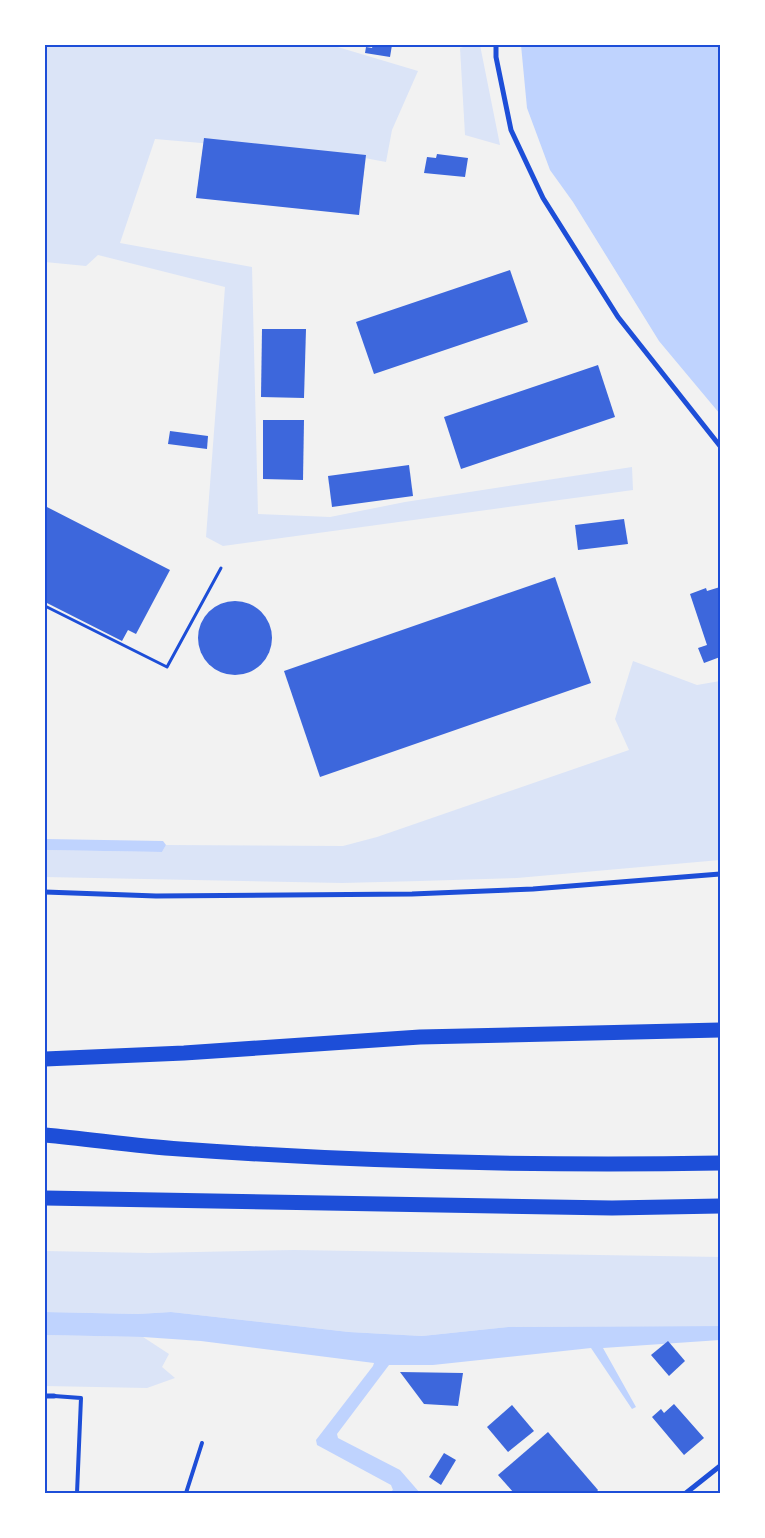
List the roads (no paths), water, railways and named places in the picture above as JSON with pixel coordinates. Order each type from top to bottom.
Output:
[{"type":"highway","points":[[45,1059],[184,1053],[420,1037],[720,1030]]},
{"type":"highway","points":[[45,1134],[179,1149],[388,1160],[607,1165],[720,1163]]},
{"type":"highway","points":[[45,1198],[602,1208],[720,1206]]},
{"type":"street","points":[[496,45],[496,57],[510,130],[543,198],[618,317],[720,446]]},
{"type":"street","points":[[45,892],[156,896],[412,894],[533,889],[720,874]]},
{"type":"street","points":[[45,1396],[54,1396]]},
{"type":"street","points":[[686,1493],[720,1466]]},
{"type":"lane","points":[[54,1396],[81,1398],[77,1493]]},
{"type":"lane","points":[[186,1493],[202,1443]]},
{"type":"water","points":[[521,45],[720,45],[720,414],[659,341],[573,202],[550,170],[527,108]]},
{"type":"water","points":[[45,839],[163,841],[166,845],[162,852],[45,850]]},
{"type":"water","points":[[45,1312],[138,1314],[171,1312],[349,1332],[422,1336],[508,1327],[720,1326],[720,1340],[603,1348],[636,1407],[632,1409],[591,1348],[433,1365],[389,1365],[337,1434],[338,1438],[400,1470],[420,1493],[389,1493],[393,1490],[391,1485],[317,1445],[316,1440],[374,1363],[201,1341],[143,1337],[45,1335]]}]
